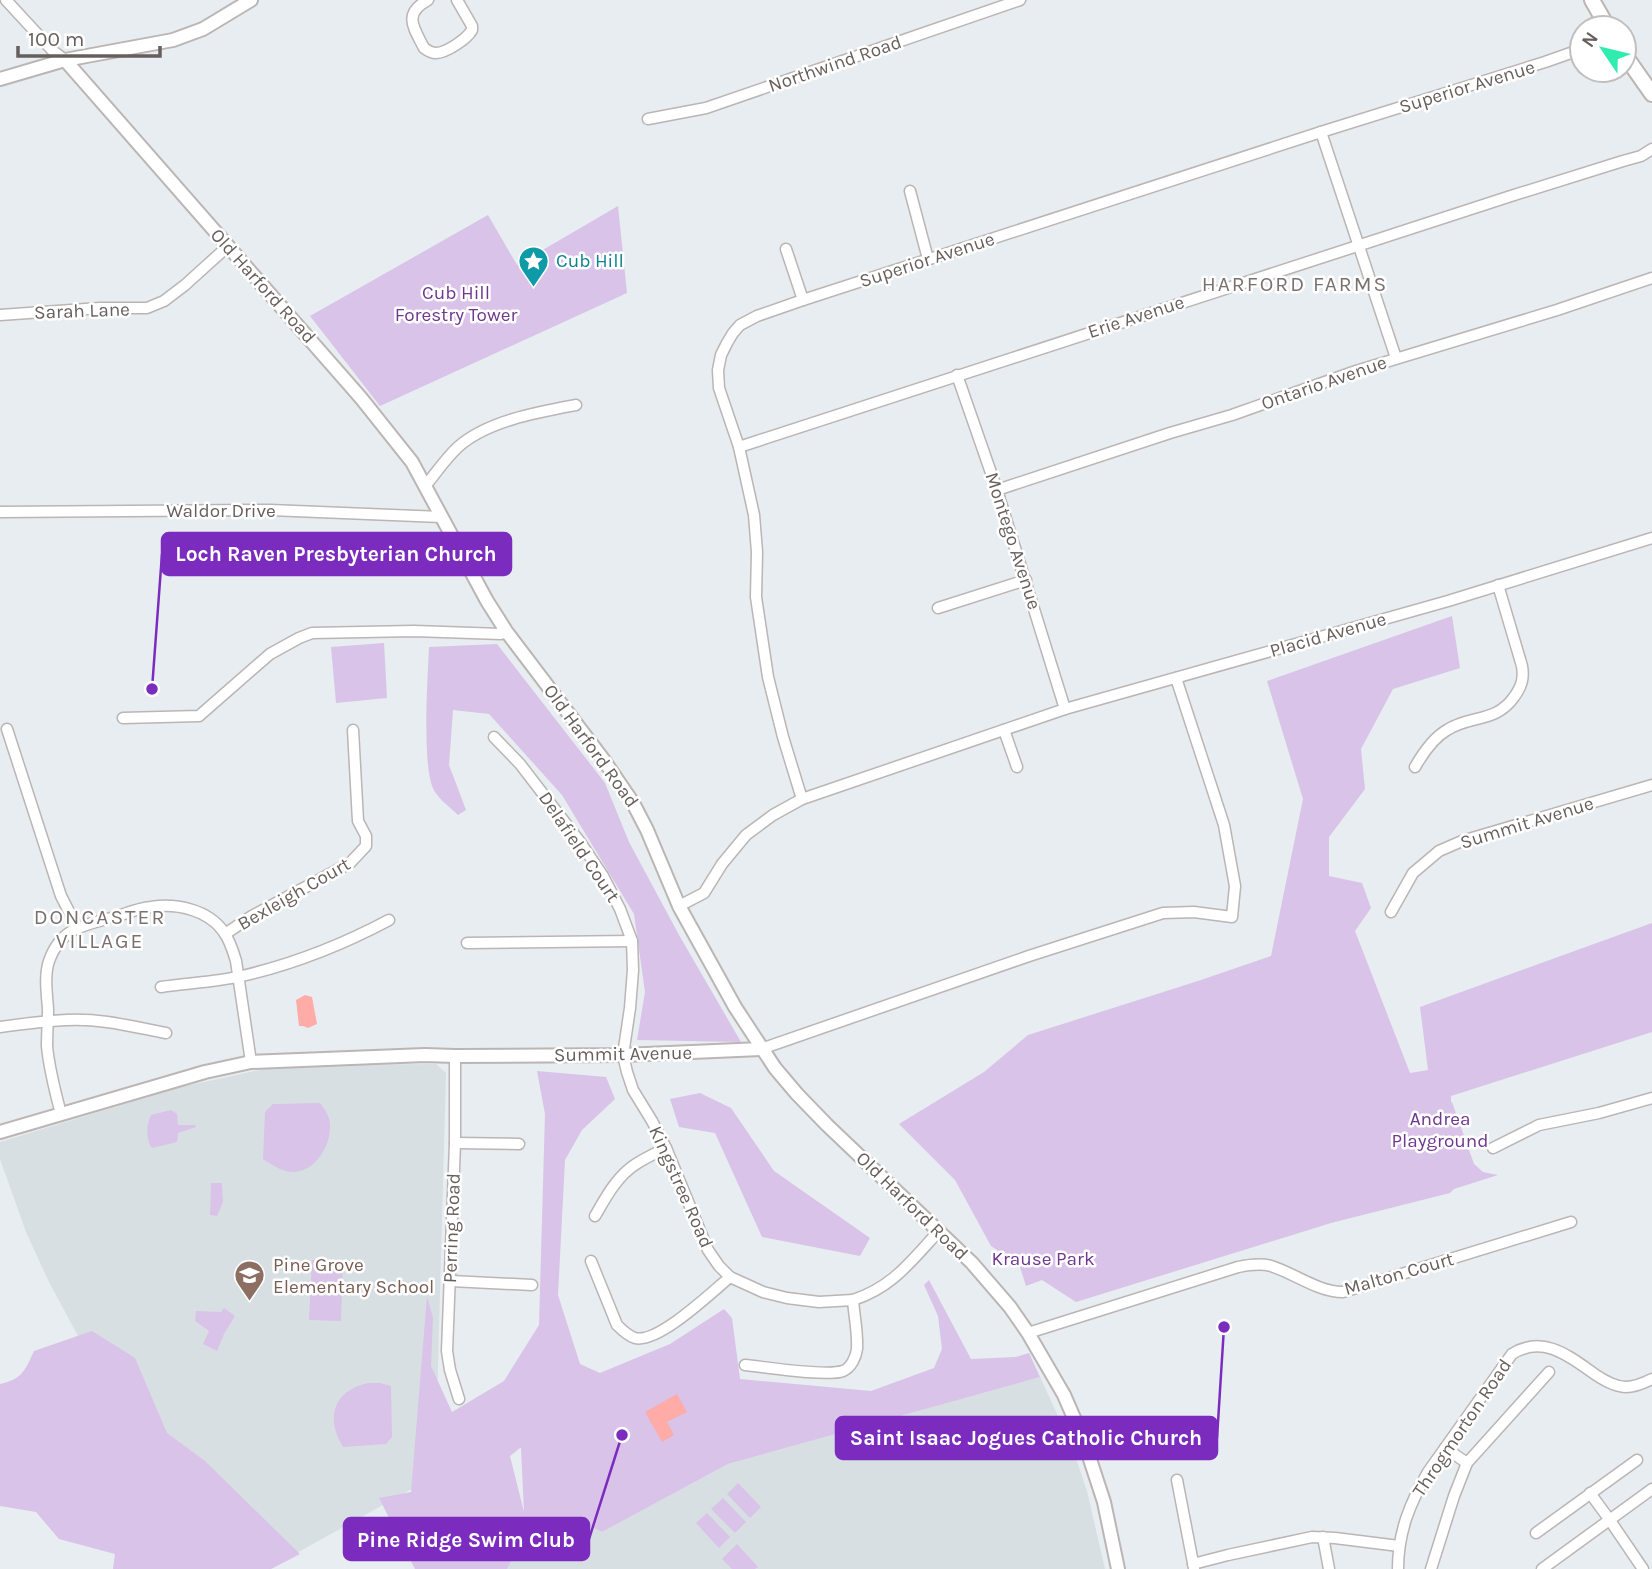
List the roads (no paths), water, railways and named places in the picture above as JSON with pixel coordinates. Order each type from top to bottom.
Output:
[{"type":"main road","points":[[1638,74],[1652,94]]},
{"type":"street","name":"Old Harford Road","points":[[6,0],[53,51],[65,60],[402,448],[426,485],[480,590],[506,631],[633,803],[680,906],[761,1049],[810,1108],[987,1279],[1028,1333],[1059,1386],[1084,1441],[1104,1502],[1118,1569]]},
{"type":"street","points":[[0,79],[65,60],[181,37],[217,22],[251,0]]},
{"type":"street","points":[[428,0],[414,10],[412,21],[424,48],[436,53],[465,39],[472,30],[457,0]]},
{"type":"street","name":"Northwind Road","points":[[648,119],[705,108],[1020,0]]},
{"type":"street","name":"Superior Avenue","points":[[802,799],[768,677],[756,597],[754,515],[739,447],[719,388],[721,355],[740,325],[803,300],[1568,54]]},
{"type":"street","points":[[1321,132],[1396,358]]},
{"type":"street","name":"Erie Avenue","points":[[739,447],[1640,156],[1652,149]]},
{"type":"street","points":[[910,191],[928,260]]},
{"type":"street","name":"Sarah Lane","points":[[0,315],[100,308],[147,308],[164,301],[185,285],[227,247]]},
{"type":"street","points":[[786,249],[803,300]]},
{"type":"street","name":"Ontario Avenue","points":[[997,490],[1232,415],[1396,358],[1557,310],[1652,278]]},
{"type":"street","name":"Montego Avenue","points":[[957,375],[997,490],[1065,709]]},
{"type":"street","points":[[426,485],[458,447],[485,429],[576,405]]},
{"type":"street","name":"Waldor Drive","points":[[0,512],[270,510],[441,517]]},
{"type":"street","name":"Placid Avenue","points":[[680,906],[704,893],[722,864],[746,835],[773,815],[802,799],[1065,709],[1448,601],[1652,538]]},
{"type":"street","points":[[938,608],[1026,580]]},
{"type":"street","points":[[1415,767],[1422,754],[1444,731],[1491,716],[1508,706],[1520,689],[1523,674],[1520,659],[1498,585]]},
{"type":"street","points":[[123,718],[199,716],[270,654],[312,633],[414,631],[501,634],[506,631]]},
{"type":"street","name":"Summit Avenue","points":[[0,1132],[205,1072],[251,1062],[425,1055],[623,1055],[761,1049],[1016,960],[1163,913],[1194,912],[1232,917],[1235,886],[1224,825],[1176,678]]},
{"type":"street","points":[[7,729],[61,896],[77,927]]},
{"type":"street","name":"Bexleigh Court","points":[[225,934],[252,916],[350,863],[366,846],[366,836],[358,821],[353,730]]},
{"type":"street","points":[[1004,730],[1017,767]]},
{"type":"street","name":"Delafield Court","points":[[494,737],[520,764],[580,842],[614,894],[632,942],[630,1008],[623,1055]]},
{"type":"street","name":"Summit Avenue","points":[[1391,912],[1413,873],[1439,851],[1462,841],[1652,785]]},
{"type":"street","points":[[61,1114],[53,1085],[47,1044],[46,972],[55,947],[65,934],[77,927],[150,907],[186,908],[198,912],[216,923],[225,934],[232,947],[239,976],[251,1062]]},
{"type":"street","points":[[161,987],[239,976],[309,957],[389,920]]},
{"type":"street","points":[[467,943],[632,942]]},
{"type":"street","points":[[0,1027],[67,1020],[97,1021],[166,1033]]},
{"type":"street","name":"Kingstree Road","points":[[623,1055],[633,1090],[666,1148],[708,1250],[719,1266],[730,1277],[763,1292],[819,1302],[853,1300]]},
{"type":"street","name":"Perring Road","points":[[454,1056],[455,1143],[447,1352],[459,1399]]},
{"type":"street","points":[[1493,1148],[1539,1125],[1599,1113],[1652,1098]]},
{"type":"street","points":[[455,1143],[519,1144]]},
{"type":"street","points":[[595,1216],[622,1175],[635,1164],[666,1148]]},
{"type":"street","name":"Malton Court","points":[[1028,1333],[1251,1265],[1271,1266],[1330,1290],[1343,1292],[1571,1222]]},
{"type":"street","points":[[745,1365],[831,1373],[847,1369],[857,1349],[853,1300],[889,1283],[939,1231]]},
{"type":"street","points":[[591,1261],[617,1325],[636,1338],[648,1338],[677,1321],[730,1277]]},
{"type":"street","points":[[451,1280],[532,1285]]},
{"type":"street","name":"Throgmorton Road","points":[[1398,1569],[1403,1523],[1409,1506],[1428,1472],[1507,1360],[1516,1352],[1535,1346],[1553,1349],[1606,1381],[1620,1386],[1636,1386],[1652,1379]]},
{"type":"street","points":[[1431,1569],[1467,1463],[1549,1372]]},
{"type":"street","points":[[1445,1448],[1467,1463]]},
{"type":"street","points":[[1535,1533],[1637,1460]]},
{"type":"street","points":[[1177,1480],[1194,1566],[1228,1555],[1312,1538],[1399,1546]]},
{"type":"street","points":[[1542,1569],[1652,1489]]},
{"type":"street","points":[[1590,1493],[1643,1569]]},
{"type":"street","points":[[1323,1537],[1329,1569]]},
{"type":"place","name":"Cub Hill","points":[[533,288]]},
{"type":"place","name":"Loch Raven Presbyterian Church","points":[[152,689]]},
{"type":"place","name":"Pine Grove Elementary School","points":[[250,1303]]},
{"type":"place","name":"Saint Isaac Jogues Catholic Church","points":[[1224,1327]]},
{"type":"place","name":"Pine Ridge Swim Club","points":[[622,1435]]},
{"type":"district","name":"HARFORD FARMS","points":[[1295,284]]},
{"type":"district","name":"DONCASTER VILLAGE","points":[[100,929]]},
{"type":"park label","name":"Cub Hill Forestry Tower","points":[[456,304]]},
{"type":"park label","name":"Andrea Playground","points":[[1440,1130]]},
{"type":"park label","name":"Krause Park","points":[[1043,1259]]}]
